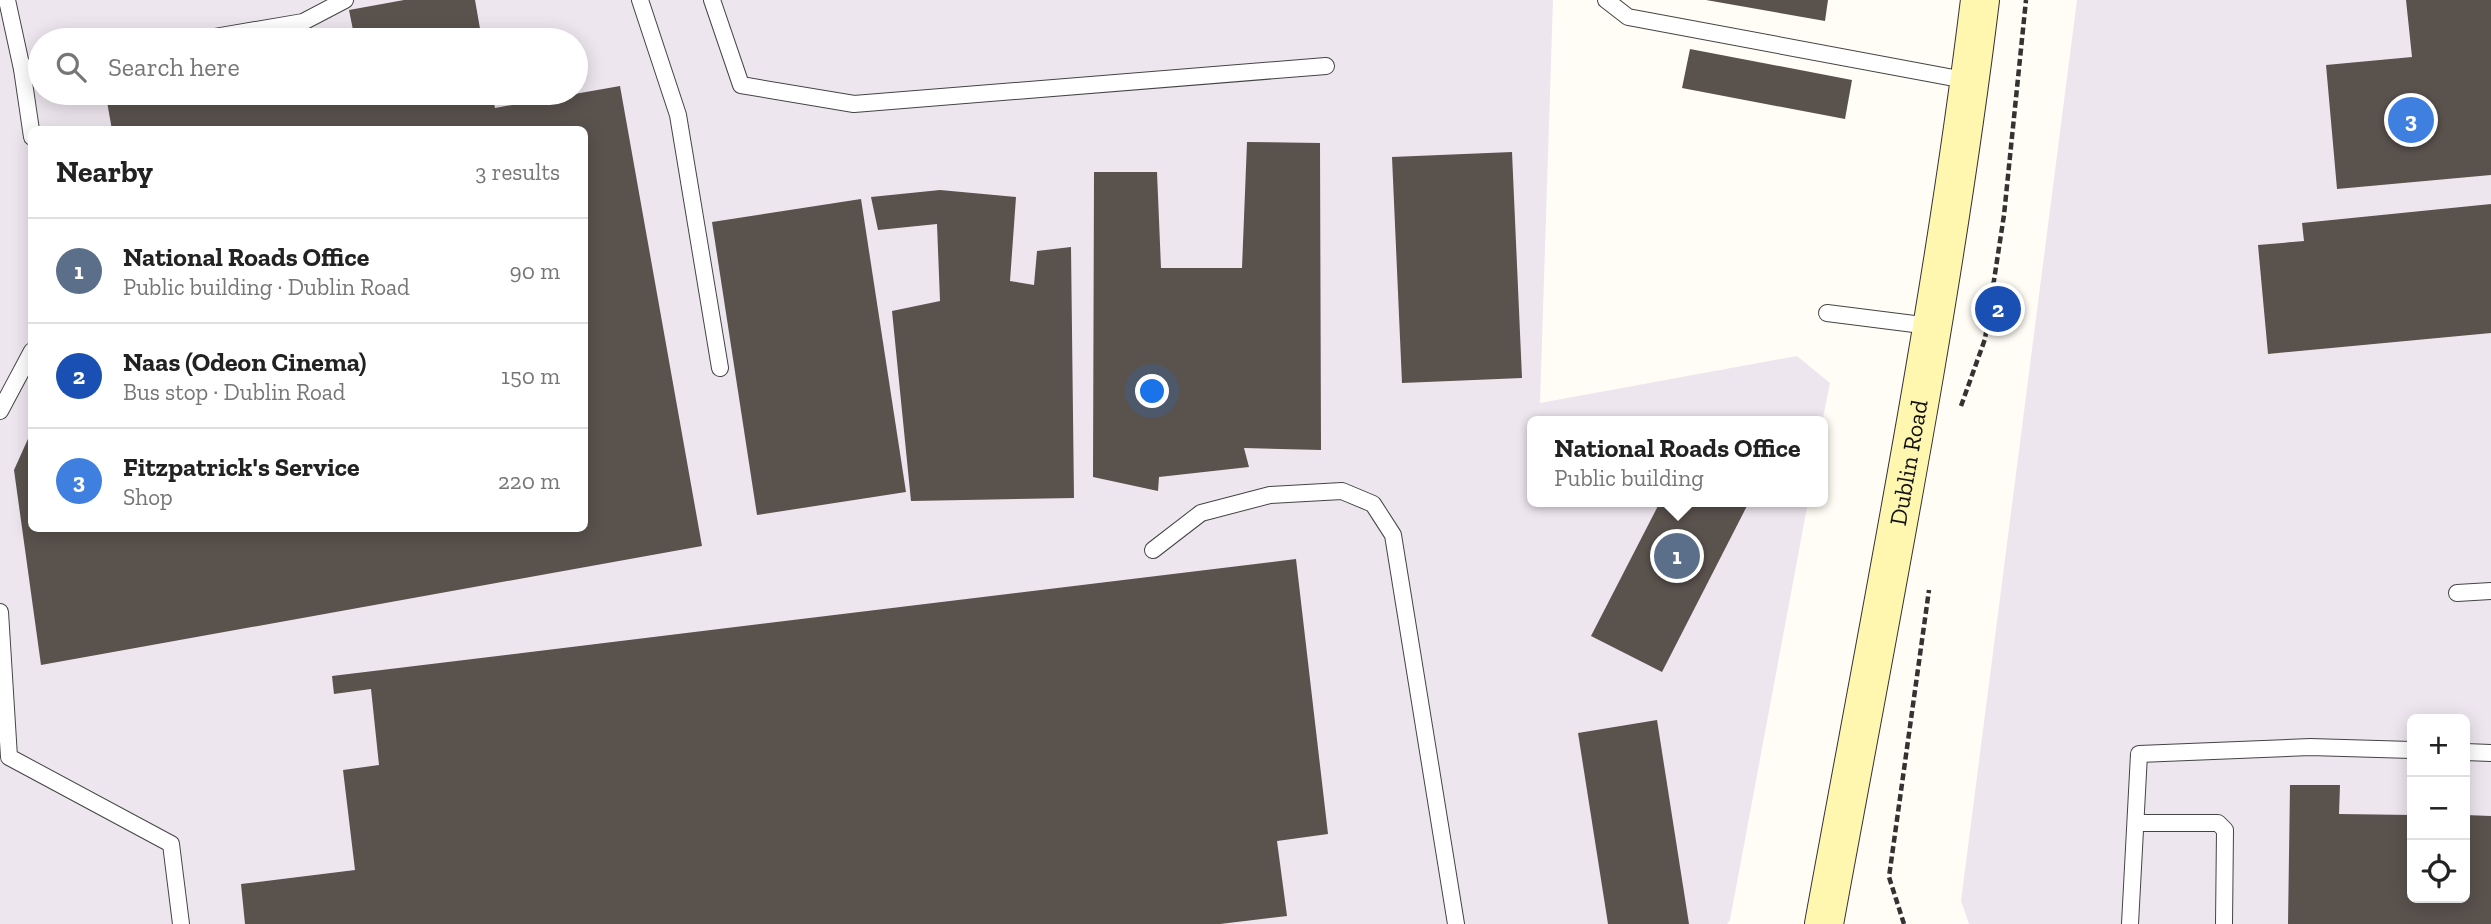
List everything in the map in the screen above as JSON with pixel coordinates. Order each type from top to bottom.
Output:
[{"type":"main road","name":"Dublin Road","points":[[1824,924],[1930,326],[1970,81],[1980,0]]},
{"type":"lane","points":[[7,0],[31,126]]},
{"type":"lane","points":[[268,28],[303,22],[345,0]]},
{"type":"lane","points":[[640,0],[678,115],[720,368]]},
{"type":"lane","points":[[712,0],[741,85],[854,104],[1326,66]]},
{"type":"lane","points":[[1606,0],[1628,17],[1970,81]]},
{"type":"lane","points":[[22,69],[28,68]]},
{"type":"lane","points":[[1827,313],[1930,326]]},
{"type":"lane","points":[[0,411],[28,358]]},
{"type":"lane","points":[[1153,550],[1201,513],[1270,495],[1342,491],[1373,504],[1394,536],[1456,924]]},
{"type":"lane","points":[[2457,593],[2491,591]]},
{"type":"lane","points":[[0,612],[9,757],[171,844],[181,924]]},
{"type":"lane","points":[[2130,924],[2139,754],[2310,747],[2407,750]]},
{"type":"lane","points":[[2470,752],[2491,753]]},
{"type":"lane","points":[[2136,823],[2218,823],[2225,830],[2224,924]]},
{"type":"path","points":[[1958,416],[1985,339],[2004,215],[2026,0]]},
{"type":"path","points":[[1904,924],[1889,877],[1930,580]]},
{"type":"shaded area","points":[[0,0],[1553,0],[1540,403],[1797,356],[1830,383],[1823,416],[1527,416],[1527,507],[1807,507],[1730,920],[1727,924],[0,924]]},
{"type":"shaded area","points":[[2077,0],[2491,0],[2491,924],[1969,924],[1961,901]]},
{"type":"building","points":[[404,0],[475,0],[480,28],[353,28],[349,10]]},
{"type":"building","points":[[1706,0],[1828,0],[1825,21]]},
{"type":"building","points":[[2406,0],[2491,0],[2491,175],[2337,189],[2326,65],[2412,57]]},
{"type":"building","points":[[1690,49],[1852,80],[1845,119],[1682,88]]},
{"type":"building","points":[[620,86],[702,546],[41,665],[14,470],[28,439],[28,532],[588,532],[588,126],[111,126],[108,105],[494,105],[495,108],[512,105],[588,105],[588,92]]},
{"type":"building","points":[[1247,142],[1320,143],[1321,450],[1244,448],[1249,467],[1159,477],[1158,491],[1093,477],[1094,172],[1157,172],[1161,268],[1242,268]]},
{"type":"building","points":[[1512,152],[1522,378],[1402,383],[1392,157]]},
{"type":"building","points":[[940,190],[1016,197],[1010,281],[1034,285],[1037,251],[1071,247],[1074,498],[911,501],[892,311],[940,301],[937,224],[878,230],[871,197]]},
{"type":"building","points":[[861,199],[906,492],[757,515],[712,222]]},
{"type":"building","points":[[2491,204],[2491,333],[2268,354],[2258,245],[2304,241],[2302,223]]},
{"type":"building","points":[[1657,507],[1746,507],[1662,672],[1591,636]]},
{"type":"building","points":[[1296,559],[1328,834],[1277,841],[1287,916],[1220,924],[245,924],[241,884],[355,870],[343,770],[379,765],[371,689],[334,694],[332,676]]},
{"type":"building","points":[[1657,720],[1689,924],[1608,924],[1578,733]]},
{"type":"building","points":[[2290,785],[2340,785],[2339,814],[2407,815],[2407,903],[2470,903],[2470,815],[2491,816],[2491,924],[2288,924]]},
{"type":"place","name":"Fitzpatrick's Service","points":[[2411,120]]},
{"type":"place","name":"Naas (Odeon Cinema)","points":[[1998,309]]},
{"type":"place","name":"National Roads Office","points":[[1677,556]]}]
